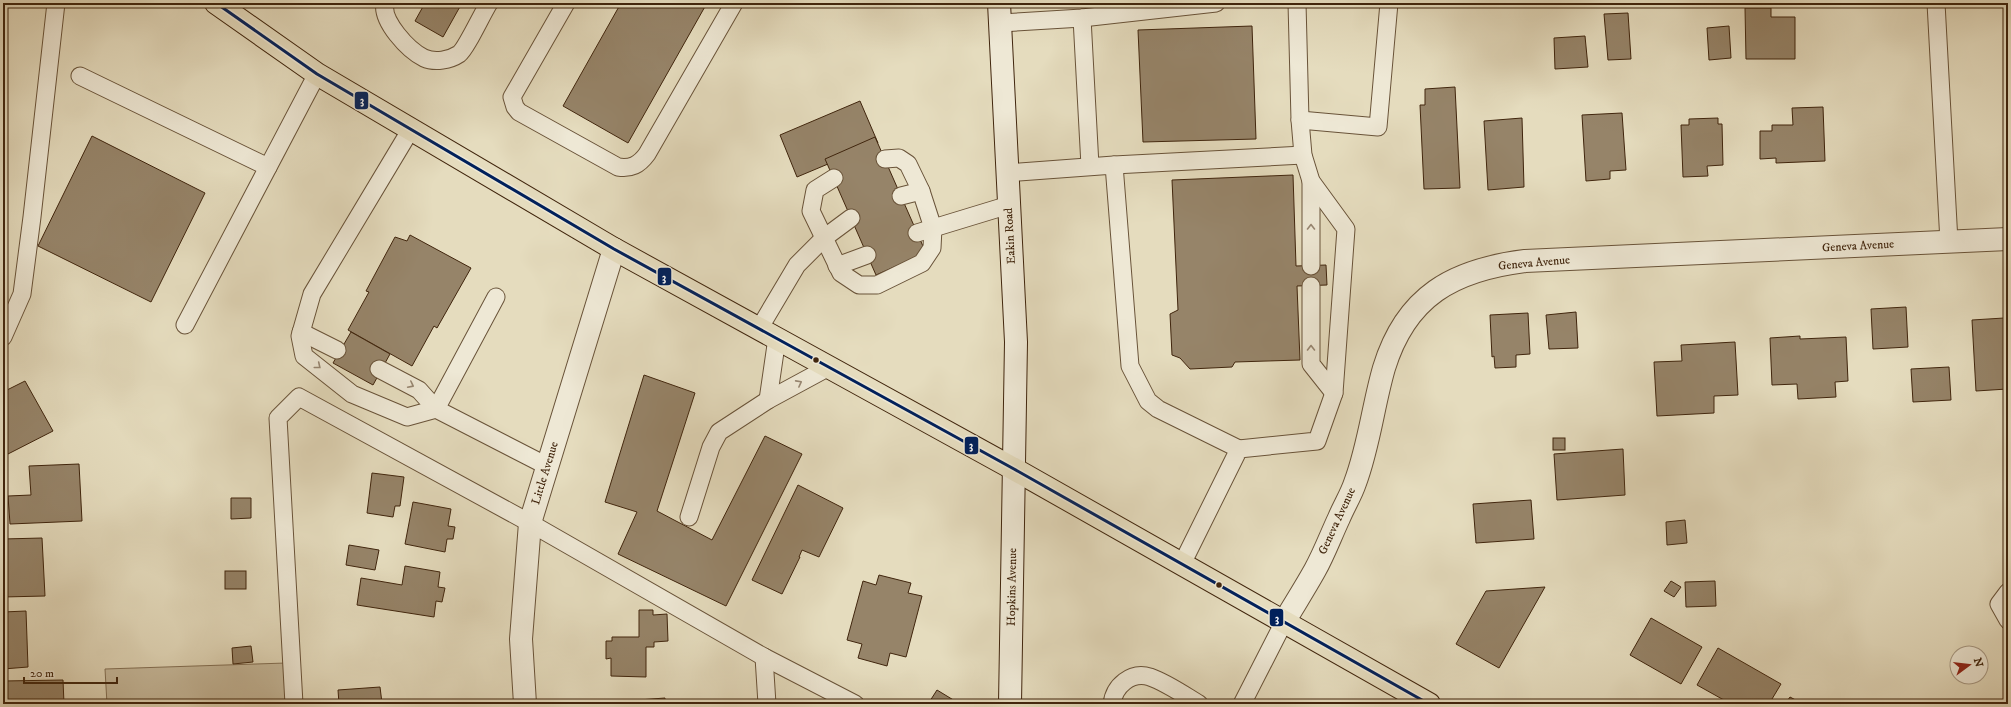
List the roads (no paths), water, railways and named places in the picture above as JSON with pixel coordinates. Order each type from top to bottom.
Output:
[{"type":"main road","points":[[216,3],[317,74],[614,249],[1014,469],[1429,704]]},
{"type":"street","name":"Eakin Road","points":[[999,13],[1016,342],[1014,469]]},
{"type":"street","name":"Geneva Avenue","points":[[1284,622],[1315,569],[1355,482],[1384,368],[1395,342],[1408,318],[1425,299],[1450,281],[1502,264],[1525,261],[2008,240]]},
{"type":"street","name":"Little Avenue","points":[[524,704],[521,638],[530,523],[614,249]]},
{"type":"street","name":"Hopkins Avenue","points":[[1010,704],[1014,469]]},
{"type":"lane","points":[[3,337],[22,294],[56,3]]},
{"type":"lane","points":[[385,3],[384,10],[397,36],[425,58],[444,61],[461,53],[489,3]]},
{"type":"lane","points":[[566,3],[512,97],[515,107],[519,112],[618,168],[628,169],[638,163],[647,154],[734,3]]},
{"type":"lane","points":[[999,13],[1082,18],[1216,3]]},
{"type":"lane","points":[[1297,3],[1300,120],[1303,155],[1311,181],[1311,266]]},
{"type":"lane","points":[[1300,120],[1378,127],[1389,3]]},
{"type":"lane","points":[[1936,3],[1949,242]]},
{"type":"lane","points":[[1082,18],[1090,166]]},
{"type":"lane","points":[[185,325],[317,74]]},
{"type":"lane","points":[[80,76],[268,167]]},
{"type":"lane","points":[[411,129],[312,294],[300,336],[304,356],[352,394],[407,417],[436,409],[496,297]]},
{"type":"lane","points":[[1007,173],[1090,166],[1303,155]]},
{"type":"lane","points":[[834,178],[816,190],[812,211],[841,273],[859,286],[877,285],[922,263],[932,248],[925,230],[921,191],[908,164],[899,158],[885,159]]},
{"type":"lane","points":[[1114,165],[1130,366],[1148,401],[1158,409],[1239,449],[1317,441],[1334,393],[1346,229],[1311,181]]},
{"type":"lane","points":[[901,196],[921,191]]},
{"type":"lane","points":[[925,230],[1008,205]]},
{"type":"lane","points":[[768,400],[768,334],[797,265],[824,238],[851,218]]},
{"type":"lane","points":[[837,266],[867,255]]},
{"type":"lane","points":[[1310,286],[1311,364],[1334,393]]},
{"type":"lane","points":[[301,332],[337,350]]},
{"type":"lane","points":[[689,517],[711,447],[719,432],[768,400],[829,367]]},
{"type":"lane","points":[[379,369],[419,390],[436,409],[547,466]]},
{"type":"lane","points":[[294,704],[278,418],[299,397],[530,523],[764,657],[855,704]]},
{"type":"lane","points":[[1182,564],[1239,449]]},
{"type":"lane","points":[[2008,592],[1999,604],[2008,620]]},
{"type":"lane","points":[[1242,704],[1284,622]]},
{"type":"lane","points":[[764,657],[767,704]]},
{"type":"lane","points":[[1112,704],[1119,685],[1134,676],[1149,677],[1200,704]]}]
